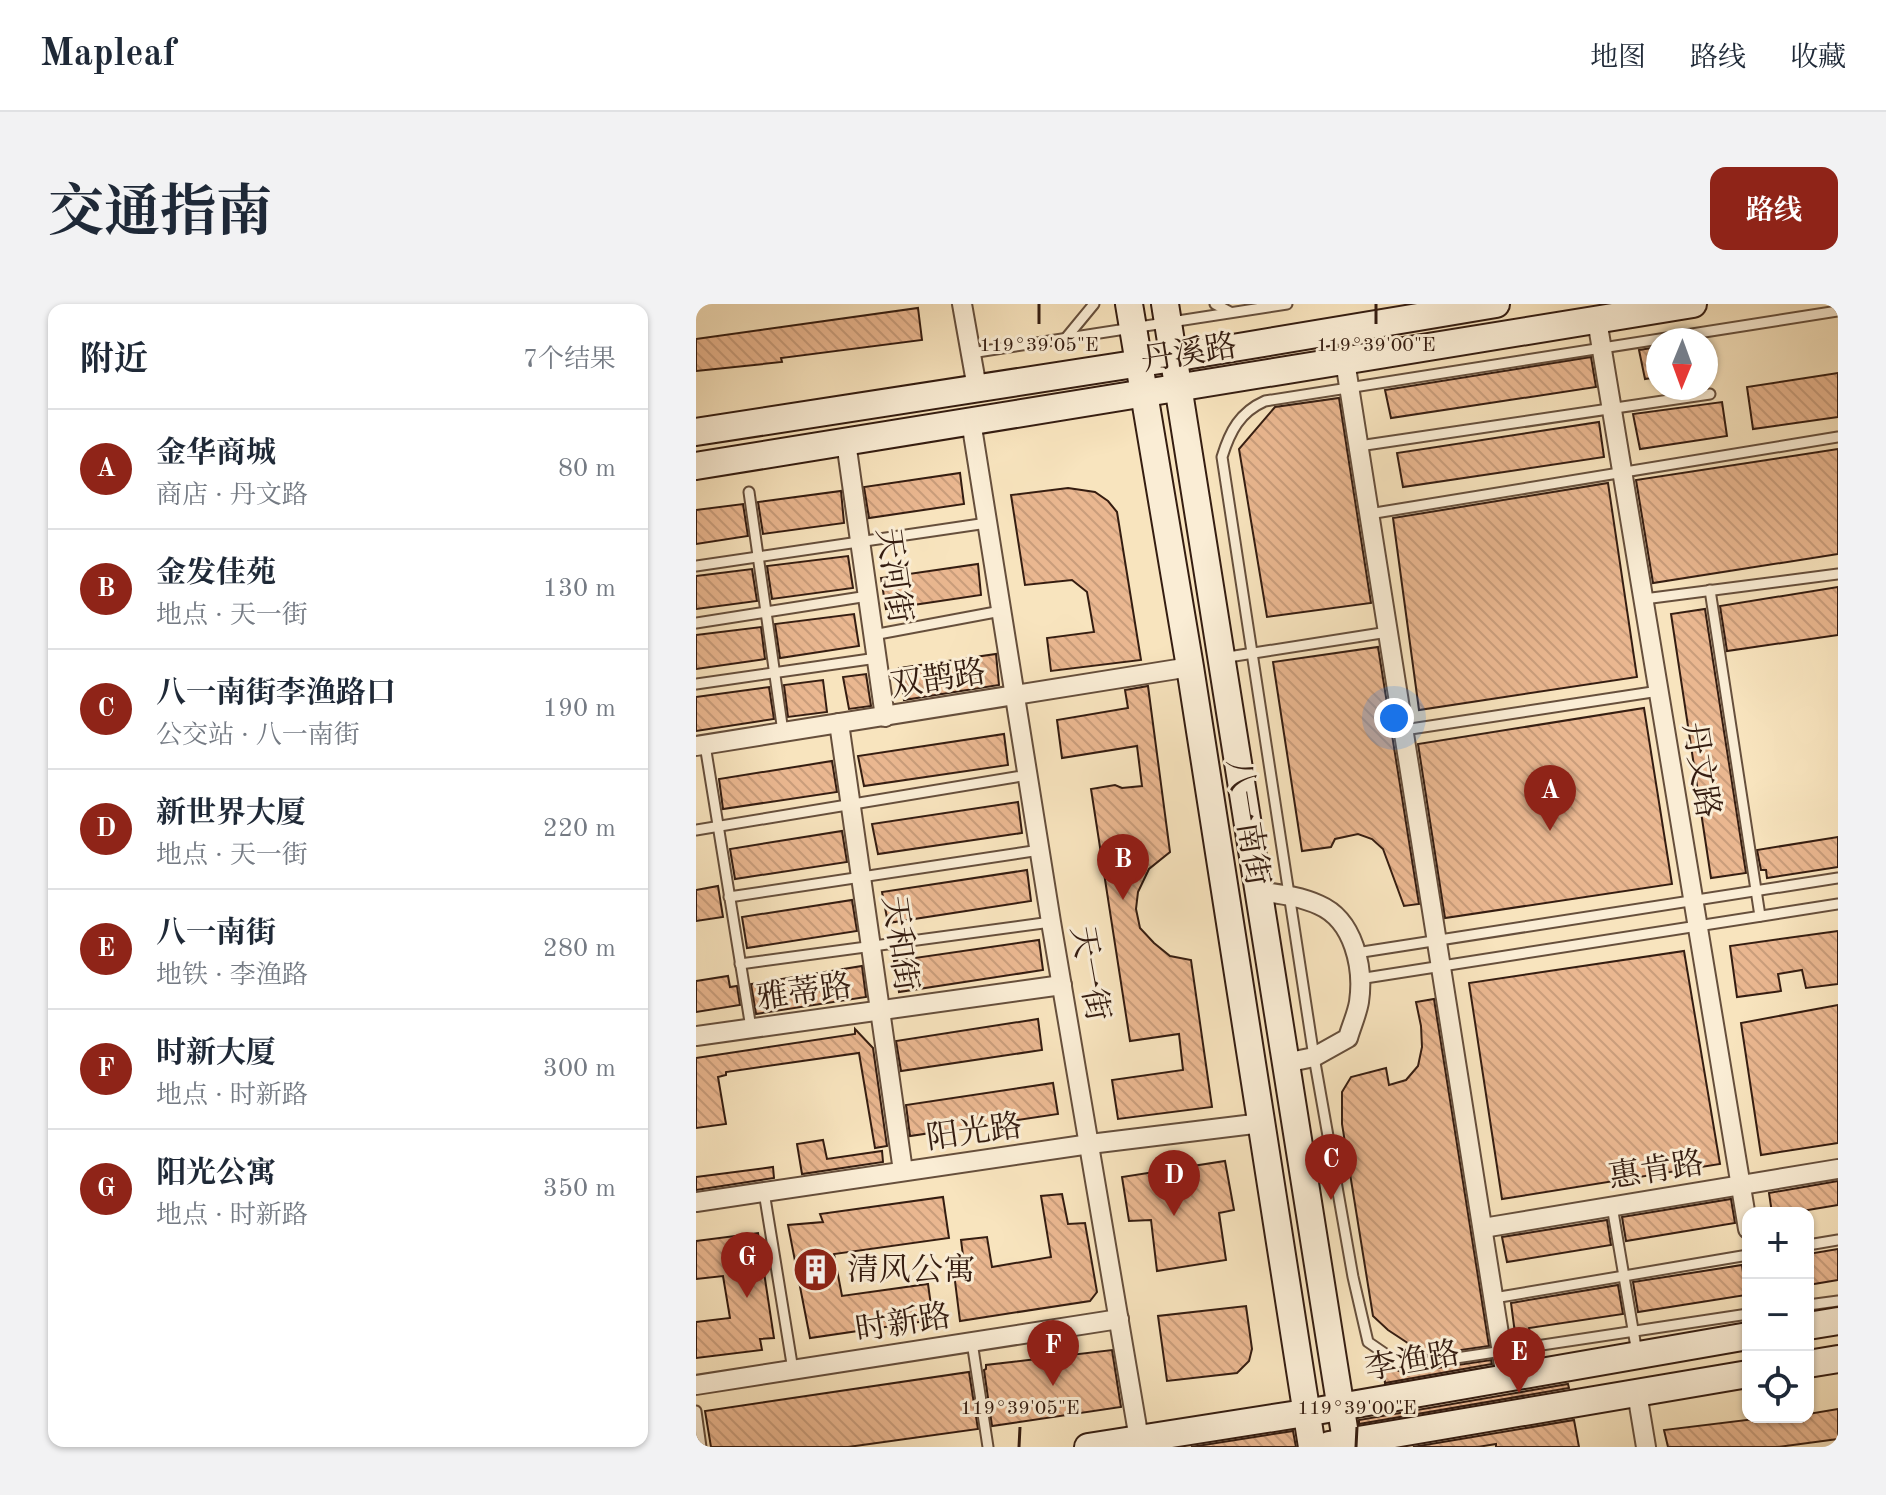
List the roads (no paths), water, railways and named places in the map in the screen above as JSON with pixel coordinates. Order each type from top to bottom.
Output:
[{"type":"main road","name":"丹溪路","points":[[696,432],[1496,304]]},
{"type":"main road","name":"丹溪路","points":[[696,466],[1693,304]]},
{"type":"main road","name":"八一南街","points":[[1166,313],[1339,1407],[1338,1445]]},
{"type":"main road","name":"八一南街","points":[[1131,316],[1190,667],[1312,1447]]},
{"type":"main road","points":[[1814,1325],[1838,1321]]},
{"type":"main road","name":"李渔路","points":[[1088,1447],[1506,1378],[1636,1344],[1742,1336]]},
{"type":"main road","points":[[1814,1363],[1838,1359]]},
{"type":"main road","points":[[1338,1445],[1742,1375]]},
{"type":"street","points":[[962,304],[977,388]]},
{"type":"street","name":"丹文路","points":[[1597,320],[1744,1207]]},
{"type":"street","points":[[1345,361],[1506,1378]]},
{"type":"street","name":"天一街","points":[[971,421],[1051,922],[1139,1439]]},
{"type":"street","name":"天河街","points":[[846,442],[885,717]]},
{"type":"street","name":"双鹊路","points":[[700,746],[1190,667]]},
{"type":"street","name":"天和街","points":[[839,723],[903,1171]]},
{"type":"street","points":[[1258,891],[1290,896],[1321,906],[1345,925],[1360,963],[1359,1003],[1348,1038],[1314,1057],[1285,1063]]},
{"type":"street","name":"雅蒂路","points":[[696,1036],[1062,985]]},
{"type":"street","name":"阳光路","points":[[696,1202],[1090,1144],[1262,1123]]},
{"type":"street","name":"惠肯路","points":[[1483,1228],[1838,1169]]},
{"type":"street","name":"时新路","points":[[696,1385],[1119,1319]]},
{"type":"street","points":[[1637,1393],[1646,1447]]},
{"type":"lane","points":[[1066,338],[1094,304]]},
{"type":"lane","points":[[1215,304],[1230,312]]},
{"type":"lane","points":[[971,353],[1066,338],[1131,316],[1230,312],[1287,304]]},
{"type":"lane","points":[[1742,1316],[1636,1344],[1502,1352],[1403,1366],[1368,1342],[1353,1277],[1314,1057],[1222,457],[1237,422],[1251,407],[1265,401],[1838,311]]},
{"type":"lane","points":[[1359,446],[1668,400]]},
{"type":"lane","points":[[1369,514],[1838,437]]},
{"type":"lane","points":[[749,492],[783,732]]},
{"type":"lane","points":[[696,566],[987,523]]},
{"type":"lane","points":[[1644,599],[1838,574]]},
{"type":"lane","points":[[1710,590],[1760,916]]},
{"type":"lane","points":[[696,623],[868,596]]},
{"type":"lane","points":[[873,635],[1001,611]]},
{"type":"lane","points":[[1221,658],[1388,632]]},
{"type":"lane","points":[[696,684],[877,658]]},
{"type":"lane","points":[[1404,730],[1659,691]]},
{"type":"lane","points":[[700,746],[718,827],[751,1028]]},
{"type":"lane","points":[[696,830],[1028,775]]},
{"type":"lane","points":[[729,897],[1040,850]]},
{"type":"lane","points":[[1356,953],[1838,878]]},
{"type":"lane","points":[[1359,979],[1838,904]]},
{"type":"lane","points":[[740,964],[1051,922]]},
{"type":"lane","points":[[764,1192],[793,1370]]},
{"type":"lane","points":[[1612,1206],[1636,1344]]},
{"type":"lane","points":[[1814,1244],[1838,1240]]},
{"type":"lane","points":[[1494,1298],[1742,1256]]},
{"type":"lane","points":[[1814,1304],[1838,1301]]},
{"type":"lane","points":[[972,1342],[988,1447]]},
{"type":"lane","points":[[696,1411],[701,1447]]},
{"type":"place","name":"金华商城","points":[[1550,831]]},
{"type":"place","name":"金发佳苑","points":[[1123,900]]},
{"type":"place","name":"八一南街李渔路口","points":[[1331,1200]]},
{"type":"place","name":"新世界大厦","points":[[1174,1216]]},
{"type":"place","name":"清风公寓","points":[[816,1269]]},
{"type":"place","name":"阳光公寓","points":[[747,1298]]},
{"type":"place","name":"时新大厦","points":[[1053,1386]]},
{"type":"place","name":"八一南街","points":[[1519,1393]]}]
